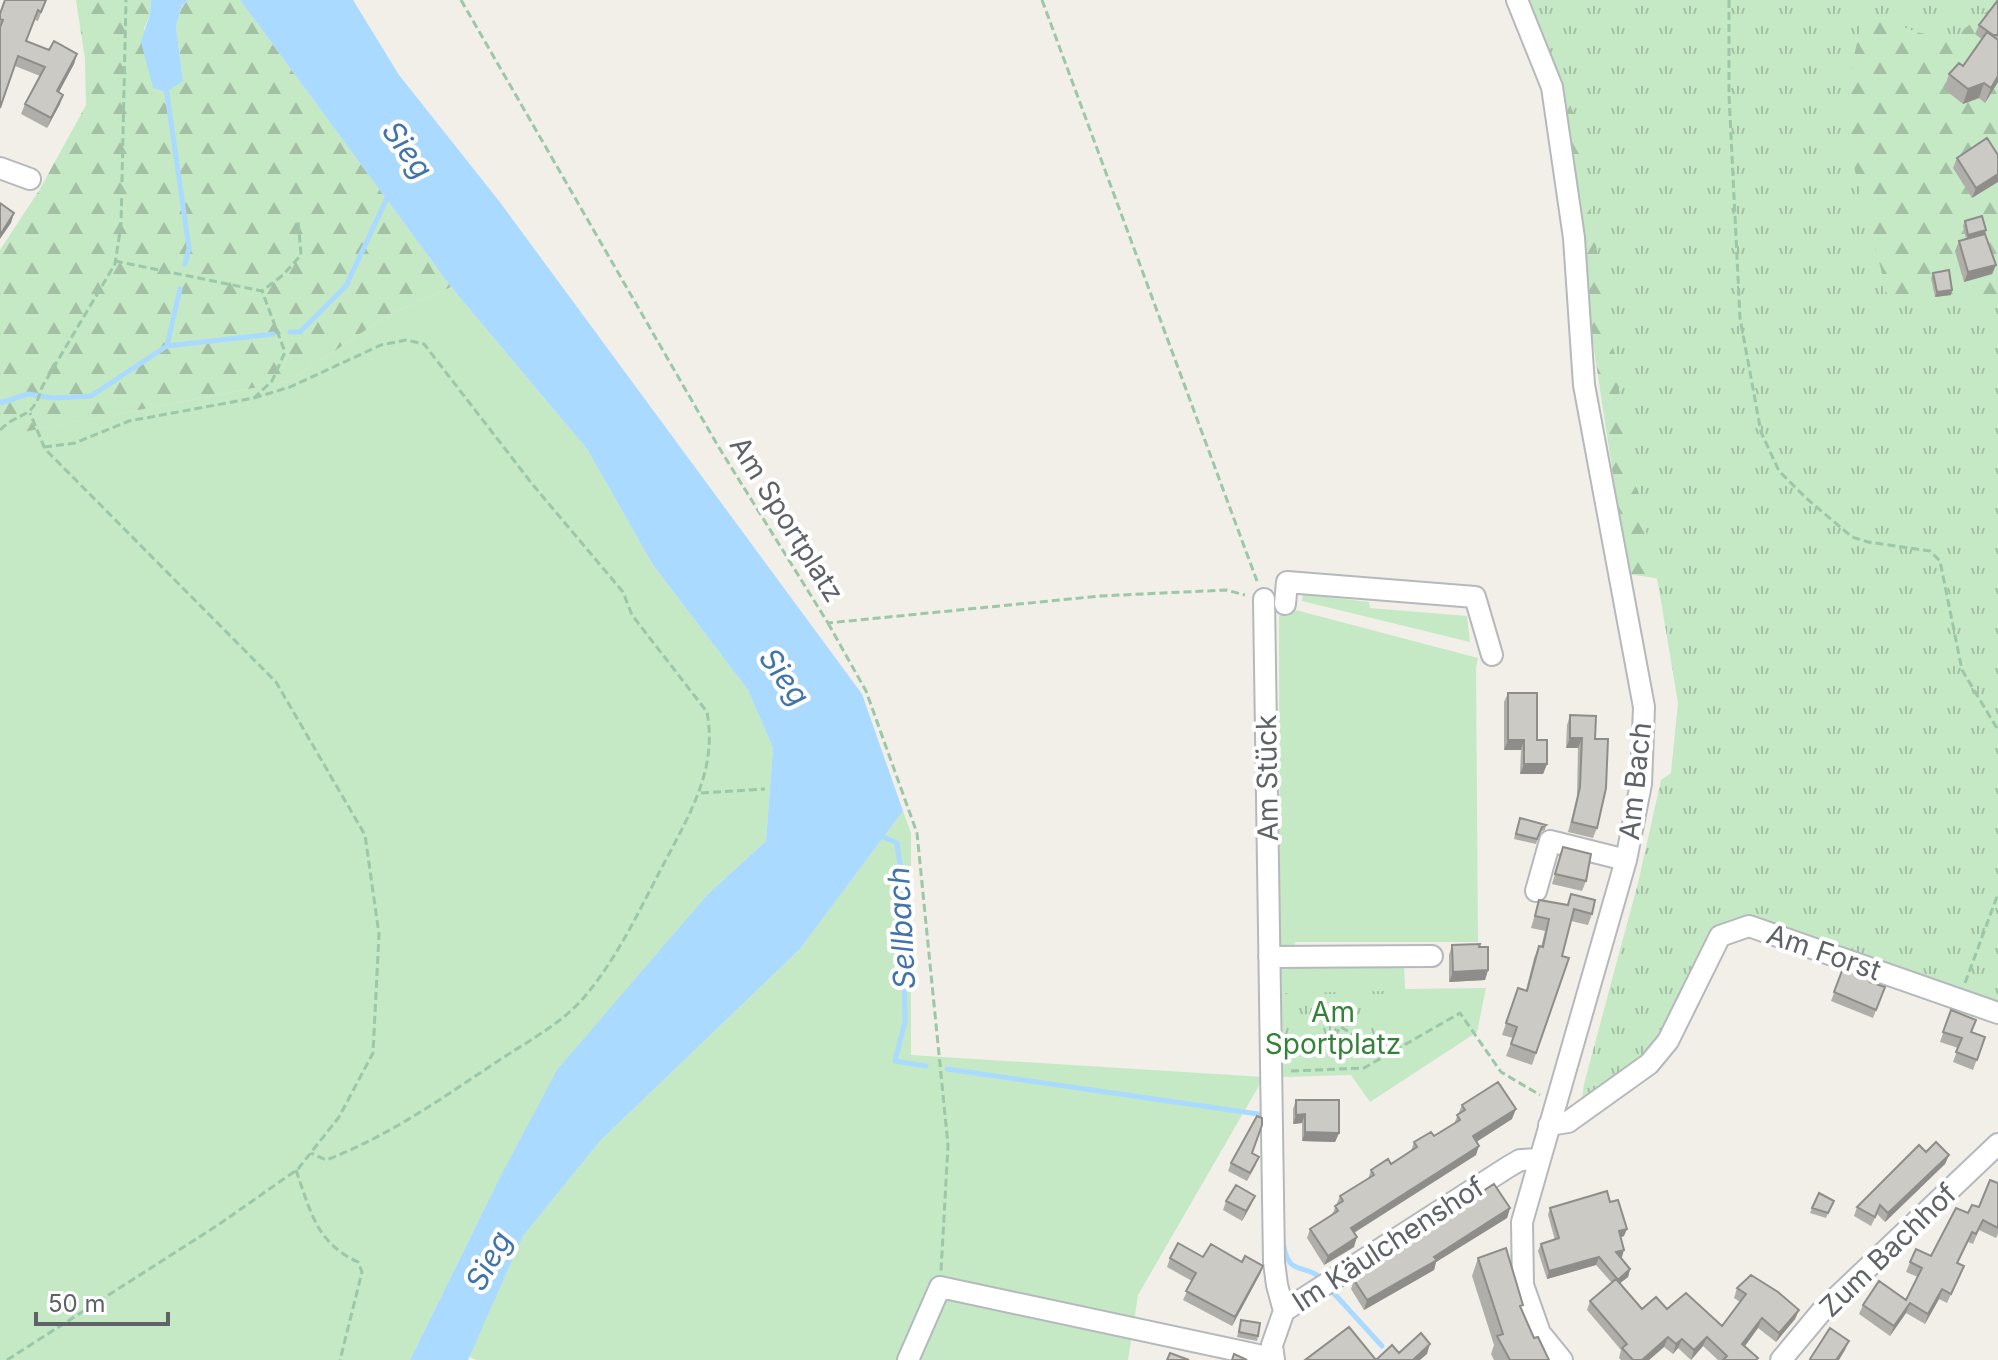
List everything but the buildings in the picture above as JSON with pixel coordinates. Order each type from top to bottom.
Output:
[{"type":"street","name":"Am Bach","points":[[1517,0],[1552,87],[1574,238],[1584,385],[1644,707],[1641,784],[1626,860],[1522,1222],[1523,1285],[1540,1333],[1562,1360]]},
{"type":"street","points":[[0,168],[30,179]]},
{"type":"street","points":[[1285,604],[1287,582],[1475,597],[1492,655]]},
{"type":"street","name":"Am Stück","points":[[1264,599],[1274,1262],[1284,1311]]},
{"type":"street","points":[[1536,891],[1550,841],[1626,860]]},
{"type":"street","name":"Am Forst","points":[[1549,1125],[1568,1122],[1649,1064],[1668,1041],[1720,936],[1749,926],[1998,1013]]},
{"type":"street","points":[[1269,957],[1432,956]]},
{"type":"street","name":"Zum Bachhof","points":[[1781,1360],[1821,1312],[1998,1144]]},
{"type":"street","name":"Im Käulchenshof","points":[[1273,1359],[1272,1345],[1284,1311],[1508,1167],[1520,1160],[1540,1159]]},
{"type":"street","points":[[908,1360],[940,1287],[1273,1359]]},
{"type":"path","points":[[0,430],[11,420],[30,413],[115,261],[121,225],[126,0]]},
{"type":"path","name":"Am Sportplatz","points":[[461,0],[718,446],[828,623],[1100,596],[1226,590],[1264,599]]},
{"type":"path","points":[[1042,0],[1264,599]]},
{"type":"path","points":[[1729,0],[1729,95],[1740,318],[1761,432],[1779,471],[1852,537],[1930,551],[1940,561],[1962,670],[1998,730]]},
{"type":"path","points":[[115,261],[262,291],[283,275],[301,255],[298,219]]},
{"type":"path","points":[[254,398],[272,381],[285,352],[262,291]]},
{"type":"path","points":[[44,447],[75,443],[129,421],[254,398],[290,387],[381,345],[406,340],[424,344],[533,485],[623,592],[632,615],[707,712],[708,763],[701,793],[619,950],[584,998],[551,1026],[450,1092],[352,1150],[326,1160],[311,1153]]},
{"type":"path","points":[[7,1360],[218,1225],[296,1170],[311,1153],[339,1117],[373,1053],[379,934],[365,835],[276,682],[44,447],[30,413]]},
{"type":"path","points":[[828,623],[866,691],[917,833],[948,1145],[940,1287]]},
{"type":"path","points":[[701,793],[765,789]]},
{"type":"path","points":[[1959,998],[1998,894]]},
{"type":"path","points":[[1271,1072],[1364,1068],[1460,1013],[1501,1072],[1555,1104]]},
{"type":"path","points":[[1270,1044],[1329,1043],[1348,1017]]},
{"type":"path","points":[[1341,1027],[1386,1055]]},
{"type":"path","points":[[296,1170],[316,1228],[338,1253],[358,1262],[362,1272],[340,1360]]},
{"type":"green space","points":[[76,0],[151,0],[144,29],[183,81],[176,27],[182,5],[189,0],[240,0],[451,287],[388,315],[290,381],[8,435],[0,446],[0,250],[40,189],[86,105],[85,59]]},
{"type":"green space","points":[[1518,0],[1998,0],[1998,630],[1628,574],[1554,86]]},
{"type":"green space","points":[[1525,0],[1998,0],[1955,40],[1916,32],[1872,14],[1864,17],[1850,75],[1848,112],[1854,168],[1889,304],[1998,297],[1998,1001],[1753,916],[1721,931],[1654,1047],[1581,1106],[1661,780],[1671,773],[1678,703],[1659,589],[1631,465],[1576,119]]},
{"type":"green space","points":[[451,287],[587,449],[653,565],[748,690],[773,748],[766,841],[708,894],[657,954],[497,1183],[410,1360],[0,1360],[0,446],[7,435],[290,381],[388,315]]},
{"type":"green space","points":[[1303,594],[1369,602],[1370,608],[1467,616],[1470,642],[1302,601]]},
{"type":"green space","points":[[1288,608],[1478,658],[1478,942],[1295,942],[1295,948],[1284,949],[1284,969],[1305,962],[1404,962],[1405,989],[1486,988],[1477,1032],[1370,1102],[1351,1075],[1280,1077],[1279,616]]},
{"type":"green space","points":[[903,811],[911,833],[911,1055],[1264,1077],[1138,1295],[1128,1360],[477,1360],[469,1357],[523,1236],[600,1141],[800,949]]},
{"type":"green space","name":"Am Sportplatz","points":[[1390,991],[1374,1035],[1350,1064],[1286,1067],[1284,993]]},
{"type":"water","points":[[151,0],[189,0],[182,5],[176,27],[183,81],[166,92],[153,88],[141,42]]},
{"type":"water","name":"Sieg","points":[[240,0],[353,0],[399,75],[499,201],[862,694],[903,811],[800,949],[600,1141],[523,1236],[468,1360],[410,1360],[497,1183],[557,1070],[708,894],[766,841],[773,748],[748,690],[653,565],[587,449],[451,287]]},
{"type":"waterway","points":[[166,87],[189,248],[185,264]]},
{"type":"waterway","points":[[290,332],[300,332],[346,286],[388,196]]},
{"type":"waterway","points":[[0,403],[28,394],[53,398],[91,396],[167,346],[180,289]]},
{"type":"waterway","points":[[167,346],[273,334]]},
{"type":"waterway","name":"Sellbach","points":[[879,835],[897,843],[908,922],[904,955],[905,1022],[895,1061],[926,1066]]},
{"type":"waterway","name":"Sellbach","points":[[947,1069],[1265,1115]]},
{"type":"waterway","name":"Sellbach","points":[[1283,1241],[1292,1265],[1321,1278]]},
{"type":"waterway","name":"Sellbach","points":[[1330,1289],[1382,1346]]}]
